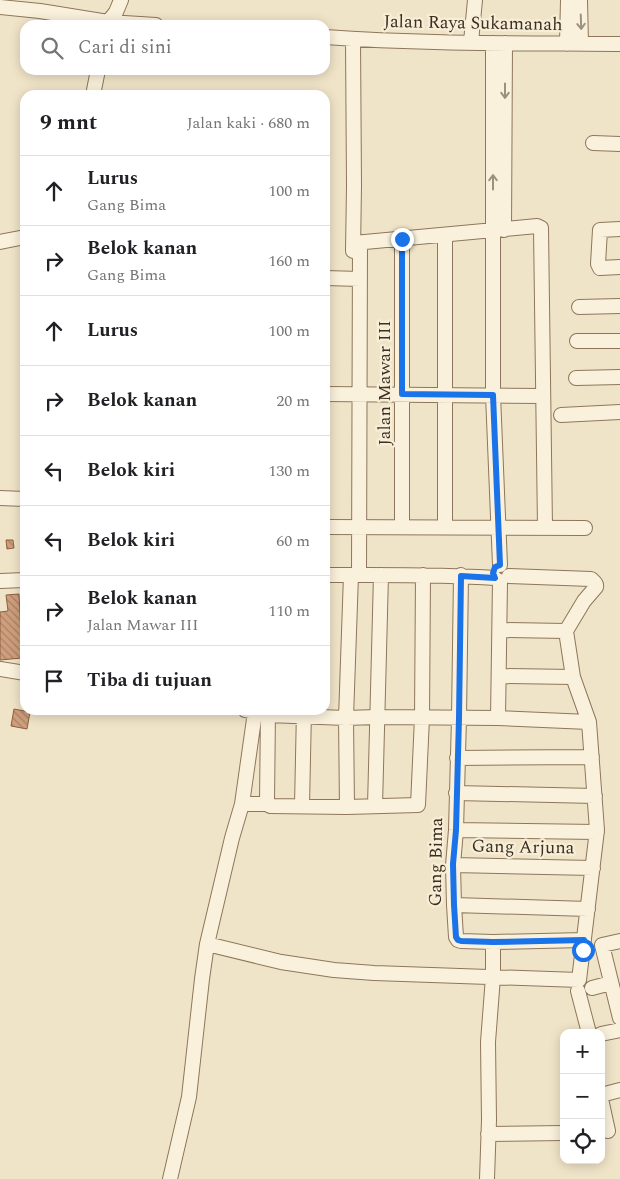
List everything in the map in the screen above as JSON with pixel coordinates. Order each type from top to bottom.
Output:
[{"type":"street","points":[[109,20],[116,12],[121,0]]},
{"type":"street","points":[[471,42],[475,0]]},
{"type":"street","points":[[566,44],[568,0]]},
{"type":"street","points":[[580,0],[581,43]]},
{"type":"street","points":[[0,7],[40,11],[90,20]]},
{"type":"street","name":"Jalan Raya Sukamanah","points":[[330,37],[499,43],[620,44]]},
{"type":"street","points":[[347,807],[346,718],[359,527],[359,394],[353,39]]},
{"type":"street","points":[[499,43],[498,230],[493,395],[500,565],[495,567],[493,573],[501,578]]},
{"type":"street","points":[[94,90],[97,75]]},
{"type":"street","points":[[592,143],[620,144]]},
{"type":"street","points":[[357,243],[537,226],[541,228],[545,528]]},
{"type":"street","points":[[620,229],[600,230],[598,264],[600,268],[620,267]]},
{"type":"street","points":[[445,235],[445,527]]},
{"type":"street","points":[[0,242],[20,238]]},
{"type":"street","name":"Jalan Mawar III","points":[[402,239],[402,527]]},
{"type":"street","points":[[330,278],[356,279]]},
{"type":"street","points":[[579,307],[620,306]]},
{"type":"street","points":[[577,341],[620,340]]},
{"type":"street","points":[[576,378],[620,377]]},
{"type":"street","points":[[330,394],[543,396]]},
{"type":"street","points":[[561,415],[620,412]]},
{"type":"street","points":[[0,498],[20,499]]},
{"type":"street","points":[[330,527],[585,528]]},
{"type":"street","points":[[330,575],[592,579],[595,582],[596,587],[584,601],[566,631],[573,677],[589,722],[597,832],[578,985],[588,1029]]},
{"type":"street","points":[[375,806],[381,575]]},
{"type":"street","points":[[242,804],[347,807],[418,805],[422,718],[423,575]]},
{"type":"street","name":"Gang Bima","points":[[461,576],[456,830],[453,864],[456,937],[461,941],[493,942],[584,940]]},
{"type":"street","points":[[498,718],[501,578]]},
{"type":"street","points":[[0,581],[20,580]]},
{"type":"street","points":[[0,590],[20,590]]},
{"type":"street","points":[[500,630],[566,631]]},
{"type":"street","points":[[0,669],[20,672]]},
{"type":"street","points":[[500,676],[573,677]]},
{"type":"street","points":[[170,1179],[189,1097],[207,944],[242,804],[258,715]]},
{"type":"street","points":[[259,715],[268,804]]},
{"type":"street","points":[[302,806],[304,715]]},
{"type":"street","points":[[321,715],[346,718],[498,718],[589,722]]},
{"type":"street","points":[[457,758],[592,757]]},
{"type":"street","points":[[456,793],[595,796]]},
{"type":"street","points":[[456,830],[597,832]]},
{"type":"street","name":"Gang Arjuna","points":[[453,864],[593,868]]},
{"type":"street","points":[[454,905],[588,909]]},
{"type":"street","points":[[620,941],[602,945],[620,1018]]},
{"type":"street","points":[[487,1179],[489,1120],[488,1042],[493,977],[493,942]]},
{"type":"street","points":[[207,944],[281,962],[334,970],[493,977],[578,985]]},
{"type":"street","points":[[592,988],[611,983]]},
{"type":"street","points":[[605,1033],[620,1030]]},
{"type":"street","points":[[605,1094],[620,1090]]},
{"type":"street","points":[[605,1113],[610,1130]]},
{"type":"street","points":[[488,1134],[560,1133]]},
{"type":"building","points":[[6,540],[13,540],[14,548],[7,549]]},
{"type":"building","points":[[19,594],[20,658],[0,660],[0,612],[8,611],[6,595]]},
{"type":"building","points":[[14,709],[20,710],[20,715],[29,715],[27,729],[11,726]]},
{"type":"route","points":[[402,239],[402,394],[493,395],[500,565],[495,567],[493,573],[495,578],[461,576],[456,830],[453,864],[456,937],[461,941],[493,942],[584,940],[583,950]]}]
